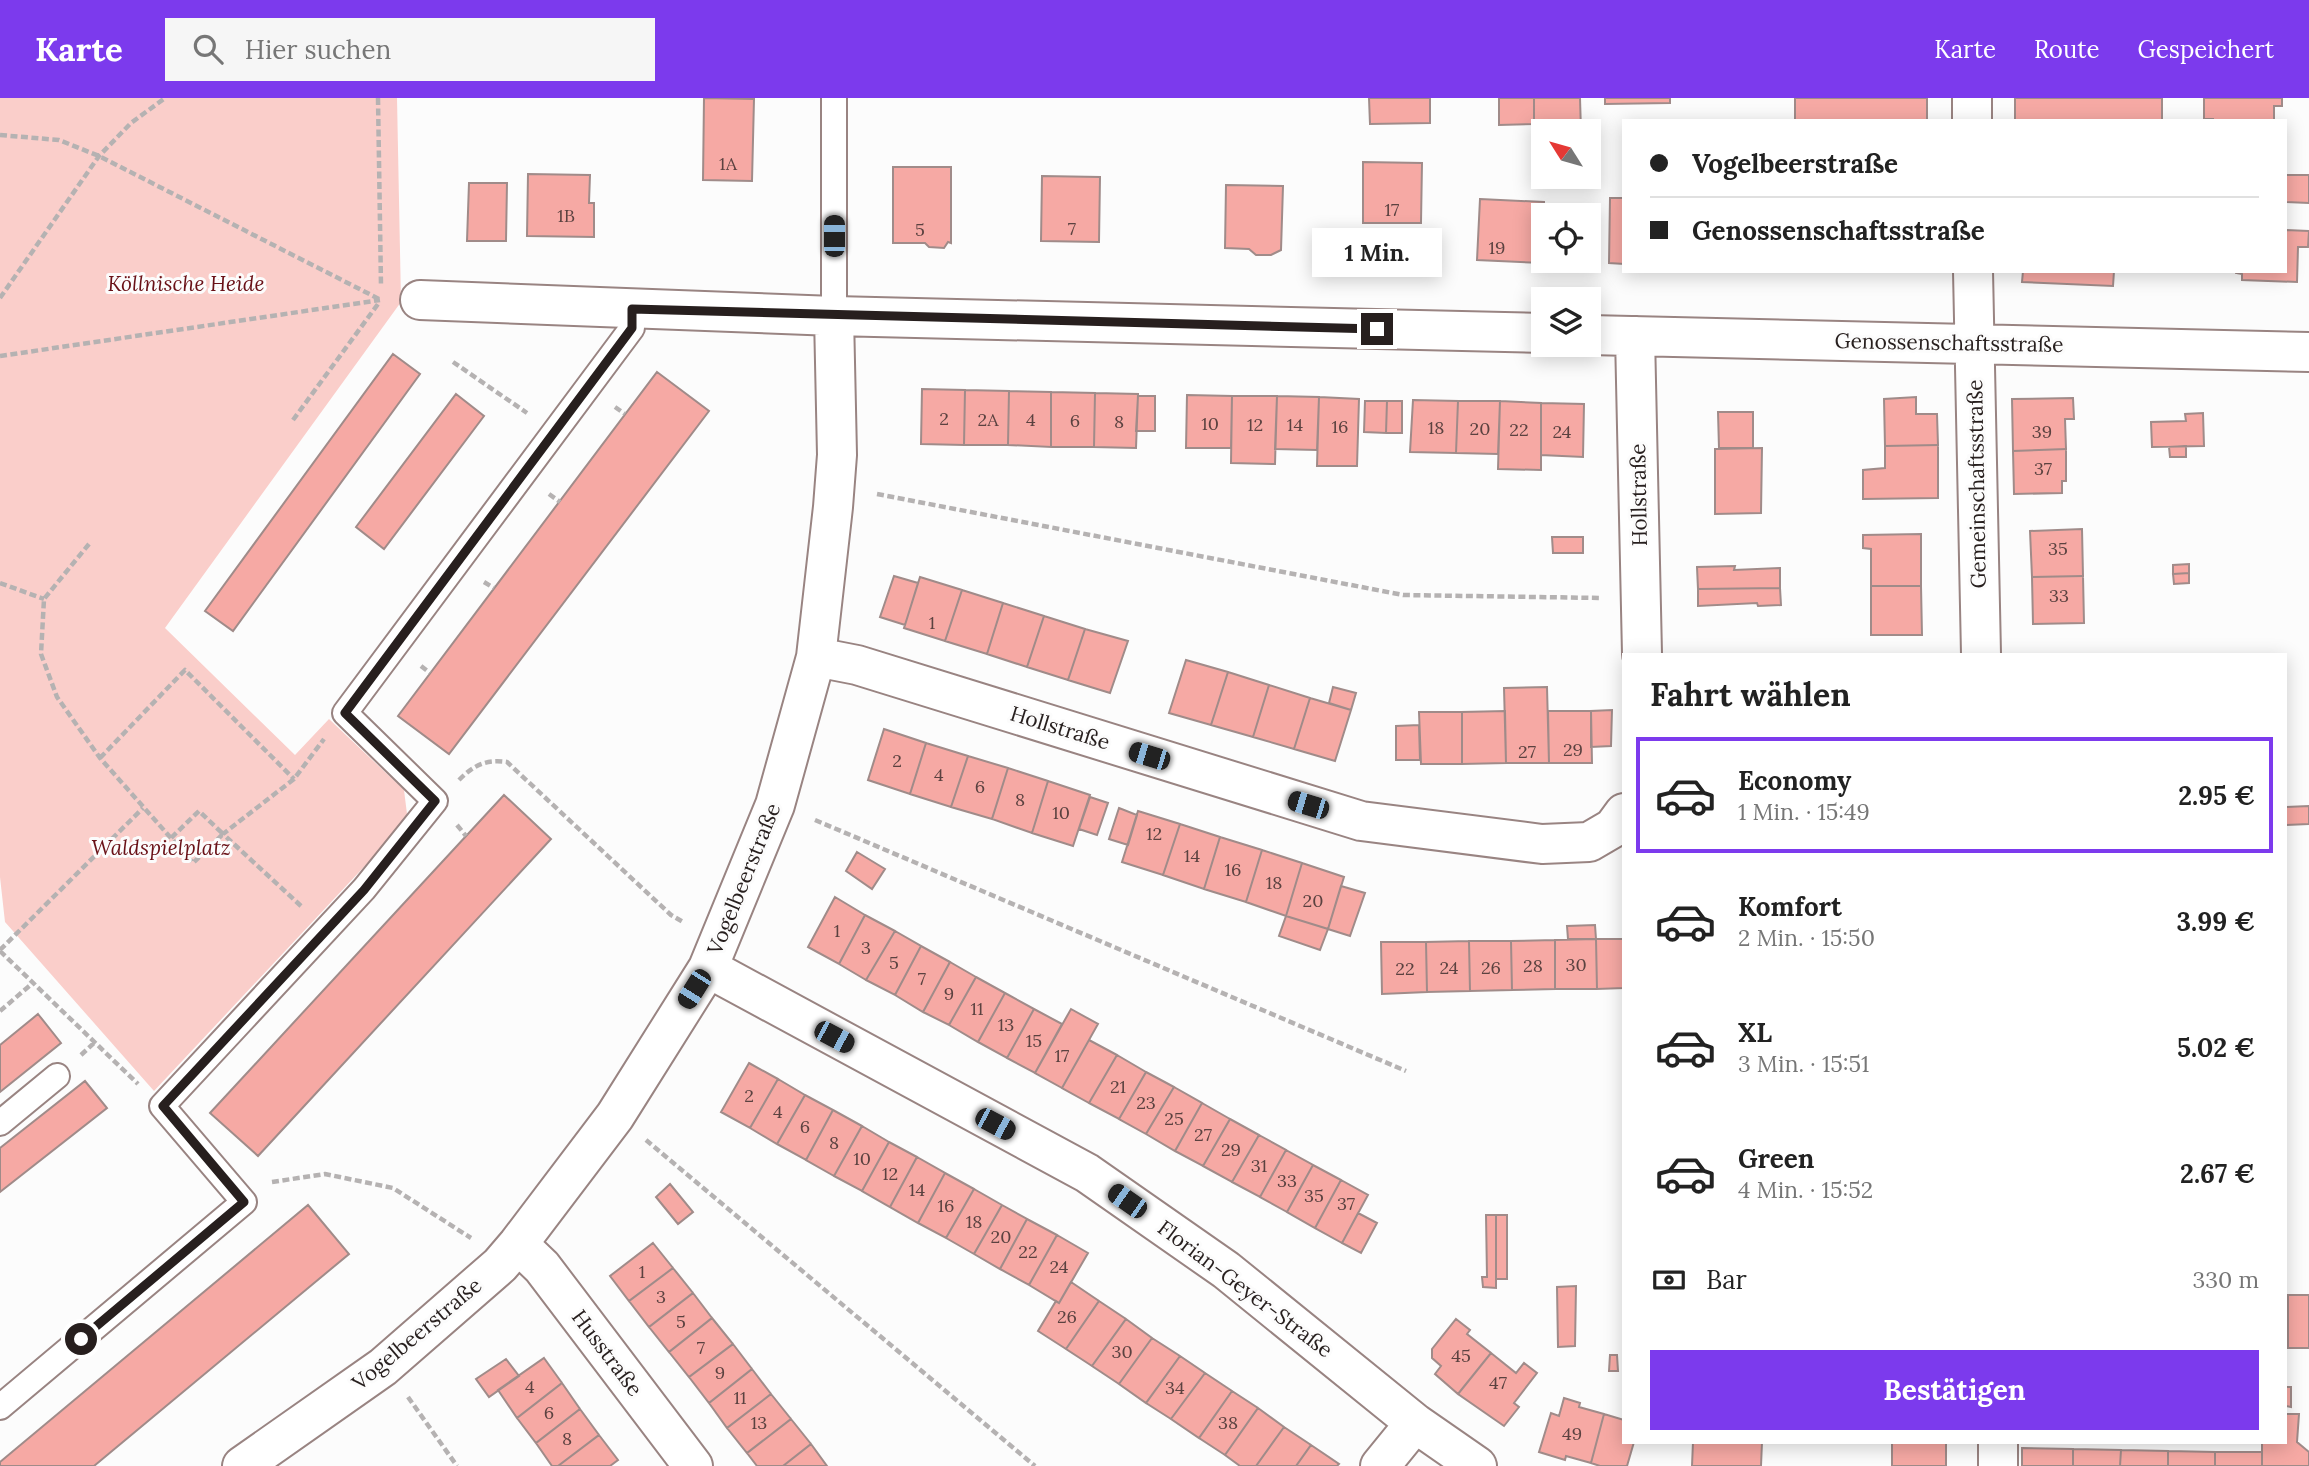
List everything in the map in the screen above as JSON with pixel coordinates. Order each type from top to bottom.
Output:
[{"type":"street","points":[[1972,98],[1972,119]]},
{"type":"street","name":"Gemeinschaftsstraße","points":[[1973,273],[1981,653]]},
{"type":"street","points":[[420,300],[834,316],[1531,333]]},
{"type":"street","name":"Vogelbeerstraße","points":[[242,1466],[383,1367],[509,1255],[615,1116],[714,956],[775,805],[816,657],[837,455],[834,316]]},
{"type":"street","name":"Genossenschaftsstraße","points":[[1601,335],[2309,352]]},
{"type":"street","name":"Hollstraße","points":[[1635,336],[1643,653]]},
{"type":"street","name":"Hollstraße","points":[[816,657],[857,665],[1361,821],[1542,844],[1590,842],[1613,828],[1622,816]]},
{"type":"street","name":"Florian-Geyer-Straße","points":[[714,956],[1087,1173],[1226,1270],[1415,1423],[1477,1466]]},
{"type":"street","name":"Husstraße","points":[[509,1255],[542,1267],[693,1466]]},
{"type":"street","points":[[1380,1466],[1415,1423]]},
{"type":"street","points":[[1998,1444],[1998,1466]]},
{"type":"lane","points":[[834,98],[834,316]]},
{"type":"lane","points":[[0,1407],[244,1202],[163,1106],[364,890],[435,801],[345,713],[632,328],[632,309]]},
{"type":"lane","points":[[0,1123],[57,1076]]},
{"type":"path","points":[[0,298],[99,156],[131,123],[165,98]]},
{"type":"path","points":[[293,420],[381,300],[377,98]]},
{"type":"path","points":[[0,135],[59,140],[99,156],[381,300]]},
{"type":"path","points":[[0,356],[381,300],[420,300]]},
{"type":"path","points":[[453,362],[554,432]]},
{"type":"path","points":[[614,407],[625,414]]},
{"type":"path","points":[[548,493],[560,502]]},
{"type":"path","points":[[877,494],[1403,595],[1641,599]]},
{"type":"path","points":[[89,544],[44,599],[41,654],[57,697],[100,758],[193,863],[223,834],[294,779],[345,713]]},
{"type":"path","points":[[484,581],[494,588]]},
{"type":"path","points":[[0,583],[44,599]]},
{"type":"path","points":[[420,666],[430,673]]},
{"type":"path","points":[[100,758],[185,670],[294,779]]},
{"type":"path","points":[[435,801],[471,768],[491,760],[507,762],[714,956]]},
{"type":"path","points":[[144,808],[0,951],[113,1062],[163,1106]]},
{"type":"path","points":[[171,838],[199,811],[306,910]]},
{"type":"path","points":[[815,820],[1406,1071]]},
{"type":"path","points":[[0,1011],[34,982]]},
{"type":"path","points":[[645,1140],[1035,1466]]},
{"type":"path","points":[[244,1202],[265,1183],[326,1174],[393,1188],[509,1255]]},
{"type":"path","points":[[406,1394],[457,1466]]},
{"type":"green space","name":"Köllnische Heide","points":[[0,98],[397,98],[401,302],[165,628],[295,755],[329,719],[404,790],[407,814],[391,838],[154,1091],[5,922],[0,877]]},
{"type":"building","points":[[704,98],[754,99],[752,181],[703,180]]},
{"type":"building","points":[[1369,98],[1430,98],[1430,123],[1370,124]]},
{"type":"building","points":[[1499,98],[1534,98],[1534,119],[1531,119],[1531,124],[1499,125]]},
{"type":"building","points":[[1534,98],[1580,98],[1581,119],[1534,119]]},
{"type":"building","points":[[1605,98],[1670,98],[1670,103],[1605,104]]},
{"type":"building","points":[[1795,98],[1927,98],[1927,119],[1795,119]]},
{"type":"building","points":[[2015,98],[2162,98],[2162,119],[2015,119]]},
{"type":"building","points":[[2204,98],[2282,98],[2282,106],[2274,106],[2274,119],[2204,119]]},
{"type":"building","points":[[1363,162],[1422,163],[1421,223],[1363,223]]},
{"type":"building","points":[[893,167],[951,167],[951,243],[948,242],[944,248],[929,247],[925,243],[893,243]]},
{"type":"building","points":[[528,174],[590,175],[589,203],[594,203],[594,237],[527,236]]},
{"type":"building","points":[[2287,175],[2309,175],[2309,203],[2287,202]]},
{"type":"building","points":[[1042,176],[1100,177],[1099,242],[1041,241]]},
{"type":"building","points":[[469,183],[507,183],[506,241],[467,241]]},
{"type":"building","points":[[1226,185],[1283,186],[1281,250],[1271,255],[1256,255],[1249,249],[1225,248]]},
{"type":"building","points":[[1610,198],[1622,198],[1622,264],[1609,263]]},
{"type":"building","points":[[1480,199],[1544,202],[1531,203],[1531,262],[1477,260]]},
{"type":"building","points":[[2287,230],[2309,231],[2308,247],[2298,247],[2297,282],[2242,280],[2242,274],[2236,273],[2287,273]]},
{"type":"building","points":[[2023,273],[2114,273],[2113,286],[2022,282]]},
{"type":"building","points":[[393,354],[420,374],[233,631],[205,611]]},
{"type":"building","points":[[657,372],[709,411],[449,754],[398,716]]},
{"type":"building","points":[[922,389],[965,390],[964,445],[921,444]]},
{"type":"building","points":[[965,390],[1009,391],[1008,445],[964,445]]},
{"type":"building","points":[[1009,391],[1051,392],[1051,447],[1008,445]]},
{"type":"building","points":[[1051,392],[1095,393],[1094,447],[1051,447]]},
{"type":"building","points":[[1095,393],[1138,394],[1136,448],[1094,447]]},
{"type":"building","points":[[456,394],[484,416],[384,549],[356,527]]},
{"type":"building","points":[[1187,395],[1232,396],[1231,448],[1186,448]]},
{"type":"building","points":[[1138,396],[1155,396],[1155,431],[1136,431]]},
{"type":"building","points":[[1232,396],[1277,396],[1275,464],[1231,463]]},
{"type":"building","points":[[1277,396],[1319,397],[1317,450],[1275,449]]},
{"type":"building","points":[[1319,397],[1359,399],[1357,466],[1317,466]]},
{"type":"building","points":[[1916,397],[1916,414],[1937,414],[1938,445],[1885,446],[1884,399]]},
{"type":"building","points":[[2073,398],[2074,419],[2065,419],[2066,449],[2013,451],[2012,399]]},
{"type":"building","points":[[1413,400],[1458,401],[1456,453],[1410,452]]},
{"type":"building","points":[[1365,401],[1387,401],[1386,433],[1364,432]]},
{"type":"building","points":[[1387,401],[1402,401],[1402,433],[1386,433]]},
{"type":"building","points":[[1458,401],[1500,401],[1498,454],[1456,453]]},
{"type":"building","points":[[1500,401],[1541,403],[1541,470],[1498,469]]},
{"type":"building","points":[[1541,403],[1584,404],[1583,457],[1541,455]]},
{"type":"building","points":[[1718,412],[1753,412],[1753,448],[1719,448]]},
{"type":"building","points":[[2203,413],[2204,446],[2152,447],[2151,422],[2186,421],[2185,414]]},
{"type":"building","points":[[1938,445],[1938,498],[1863,499],[1863,470],[1885,468],[1885,446]]},
{"type":"building","points":[[2186,446],[2186,457],[2170,457],[2169,447]]},
{"type":"building","points":[[1762,448],[1761,513],[1715,514],[1715,449]]},
{"type":"building","points":[[2066,449],[2066,481],[2062,481],[2062,493],[2014,494],[2013,451]]},
{"type":"building","points":[[2082,529],[2083,576],[2032,577],[2030,531]]},
{"type":"building","points":[[1921,534],[1921,586],[1871,586],[1871,549],[1863,548],[1863,535]]},
{"type":"building","points":[[1552,537],[1583,537],[1583,553],[1553,553]]},
{"type":"building","points":[[2189,564],[2189,573],[2173,574],[2173,565]]},
{"type":"building","points":[[1735,566],[1734,570],[1780,568],[1780,588],[1698,589],[1697,567]]},
{"type":"building","points":[[2189,573],[2189,583],[2174,584],[2173,574]]},
{"type":"building","points":[[894,576],[918,583],[905,625],[880,617]]},
{"type":"building","points":[[2083,576],[2084,623],[2033,624],[2032,577]]},
{"type":"building","points":[[920,577],[962,590],[945,641],[904,628]]},
{"type":"building","points":[[1871,586],[1921,586],[1922,635],[1871,635]]},
{"type":"building","points":[[1780,588],[1781,605],[1758,606],[1757,603],[1698,606],[1698,589]]},
{"type":"building","points":[[962,590],[1003,603],[987,654],[945,641]]},
{"type":"building","points":[[1003,603],[1044,616],[1027,667],[987,654]]},
{"type":"building","points":[[1044,616],[1085,629],[1068,680],[1027,667]]},
{"type":"building","points":[[1085,629],[1128,641],[1110,693],[1068,680]]},
{"type":"building","points":[[1186,660],[1228,672],[1211,725],[1169,713]]},
{"type":"building","points":[[1228,672],[1269,685],[1253,737],[1211,725]]},
{"type":"building","points":[[1269,685],[1310,698],[1294,749],[1253,737]]},
{"type":"building","points":[[1333,687],[1356,693],[1351,710],[1329,703]]},
{"type":"building","points":[[1547,687],[1549,763],[1506,763],[1504,688]]},
{"type":"building","points":[[1310,698],[1351,710],[1335,761],[1294,749]]},
{"type":"building","points":[[1612,710],[1611,746],[1591,747],[1591,711]]},
{"type":"building","points":[[1505,711],[1506,763],[1462,764],[1462,712]]},
{"type":"building","points":[[1548,711],[1591,711],[1592,763],[1549,763]]},
{"type":"building","points":[[1419,712],[1462,712],[1462,764],[1421,764]]},
{"type":"building","points":[[1419,725],[1420,760],[1396,760],[1396,726]]},
{"type":"building","points":[[884,729],[926,743],[910,794],[868,780]]},
{"type":"building","points":[[926,743],[968,756],[951,807],[910,794]]},
{"type":"building","points":[[968,756],[1008,768],[992,819],[951,807]]},
{"type":"building","points":[[1008,768],[1048,781],[1032,833],[992,819]]},
{"type":"building","points":[[1048,781],[1090,795],[1073,846],[1032,833]]},
{"type":"building","points":[[504,795],[551,839],[258,1156],[210,1113]]},
{"type":"building","points":[[1090,797],[1108,803],[1097,835],[1079,829]]},
{"type":"building","points":[[2309,806],[2309,824],[2287,825],[2287,807]]},
{"type":"building","points":[[1119,808],[1137,815],[1128,845],[1109,839]]},
{"type":"building","points":[[1138,811],[1180,824],[1163,875],[1122,862]]},
{"type":"building","points":[[1180,824],[1220,837],[1204,889],[1163,875]]},
{"type":"building","points":[[1220,837],[1262,850],[1246,902],[1204,889]]},
{"type":"building","points":[[1262,850],[1302,863],[1286,916],[1246,902]]},
{"type":"building","points":[[857,852],[885,869],[872,889],[846,871]]},
{"type":"building","points":[[1302,863],[1344,877],[1328,929],[1286,916]]},
{"type":"building","points":[[1341,886],[1365,893],[1350,936],[1328,929]]},
{"type":"building","points":[[835,897],[865,915],[839,964],[808,947]]},
{"type":"building","points":[[865,915],[895,931],[866,980],[839,964]]},
{"type":"building","points":[[1286,916],[1328,929],[1320,950],[1279,936]]},
{"type":"building","points":[[1595,925],[1596,939],[1568,939],[1567,926]]},
{"type":"building","points":[[895,931],[921,946],[895,995],[866,980]]},
{"type":"building","points":[[1596,939],[1597,989],[1555,989],[1555,940]]},
{"type":"building","points":[[1596,939],[1622,939],[1622,988],[1597,989]]},
{"type":"building","points":[[1555,940],[1555,989],[1512,990],[1511,941]]},
{"type":"building","points":[[1469,941],[1511,941],[1512,990],[1470,991]]},
{"type":"building","points":[[1469,941],[1470,991],[1427,992],[1426,942]]},
{"type":"building","points":[[1381,942],[1426,942],[1427,992],[1382,994]]},
{"type":"building","points":[[921,946],[950,962],[923,1012],[895,995]]},
{"type":"building","points":[[950,962],[976,977],[949,1025],[923,1012]]},
{"type":"building","points":[[976,977],[1005,993],[978,1042],[949,1025]]},
{"type":"building","points":[[1005,993],[1034,1009],[1007,1058],[978,1042]]},
{"type":"building","points":[[1034,1009],[1062,1024],[1035,1073],[1007,1058]]},
{"type":"building","points":[[1071,1009],[1098,1024],[1062,1088],[1035,1073]]},
{"type":"building","points":[[38,1014],[61,1043],[0,1092],[0,1045]]},
{"type":"building","points":[[1089,1040],[1117,1055],[1089,1103],[1062,1088]]},
{"type":"building","points":[[1117,1055],[1146,1072],[1119,1119],[1089,1103]]},
{"type":"building","points":[[749,1063],[778,1079],[750,1128],[721,1112]]},
{"type":"building","points":[[1146,1072],[1174,1087],[1146,1134],[1119,1119]]},
{"type":"building","points":[[778,1079],[805,1095],[777,1144],[750,1128]]},
{"type":"building","points":[[85,1081],[107,1108],[0,1192],[0,1148]]},
{"type":"building","points":[[1174,1087],[1202,1103],[1175,1151],[1146,1134]]},
{"type":"building","points":[[805,1095],[833,1110],[806,1160],[777,1144]]},
{"type":"building","points":[[1202,1103],[1230,1119],[1203,1166],[1175,1151]]},
{"type":"building","points":[[833,1110],[862,1126],[834,1176],[806,1160]]},
{"type":"building","points":[[1230,1119],[1259,1135],[1232,1182],[1203,1166]]},
{"type":"building","points":[[862,1126],[889,1142],[862,1191],[834,1176]]},
{"type":"building","points":[[1259,1135],[1286,1150],[1260,1197],[1232,1182]]},
{"type":"building","points":[[889,1142],[917,1157],[890,1207],[862,1191]]},
{"type":"building","points":[[1286,1150],[1313,1165],[1287,1212],[1260,1197]]},
{"type":"building","points":[[917,1157],[945,1173],[918,1223],[890,1207]]},
{"type":"building","points":[[1313,1165],[1341,1180],[1315,1228],[1287,1212]]},
{"type":"building","points":[[945,1173],[974,1189],[946,1238],[918,1223]]},
{"type":"building","points":[[1341,1180],[1368,1195],[1342,1243],[1315,1228]]},
{"type":"building","points":[[670,1184],[693,1212],[678,1224],[656,1197]]},
{"type":"building","points":[[974,1189],[1002,1205],[974,1254],[946,1238]]},
{"type":"building","points":[[308,1205],[349,1254],[94,1466],[0,1466],[0,1462]]},
{"type":"building","points":[[1002,1205],[1027,1219],[1000,1269],[974,1254]]},
{"type":"building","points":[[1358,1213],[1377,1223],[1361,1253],[1342,1243]]},
{"type":"building","points":[[1486,1215],[1496,1215],[1496,1288],[1483,1287],[1482,1277],[1487,1277]]},
{"type":"building","points":[[1496,1215],[1507,1215],[1507,1279],[1496,1279]]},
{"type":"building","points":[[1027,1219],[1057,1235],[1029,1285],[1000,1269]]},
{"type":"building","points":[[1057,1235],[1088,1253],[1059,1303],[1029,1285]]},
{"type":"building","points":[[653,1243],[673,1268],[629,1301],[610,1276]]},
{"type":"building","points":[[673,1268],[693,1293],[649,1327],[629,1301]]},
{"type":"building","points":[[1071,1282],[1099,1301],[1066,1349],[1038,1331]]},
{"type":"building","points":[[1576,1286],[1575,1346],[1558,1347],[1557,1287]]},
{"type":"building","points":[[693,1293],[712,1318],[669,1352],[649,1327]]},
{"type":"building","points":[[2288,1295],[2309,1295],[2309,1348],[2288,1348]]},
{"type":"building","points":[[1099,1301],[1126,1319],[1092,1366],[1066,1349]]},
{"type":"building","points":[[712,1318],[733,1344],[689,1377],[669,1352]]},
{"type":"building","points":[[1126,1319],[1152,1338],[1119,1384],[1092,1366]]},
{"type":"building","points":[[1456,1319],[1470,1330],[1467,1334],[1491,1353],[1458,1394],[1435,1374],[1441,1366],[1432,1358],[1432,1349]]},
{"type":"building","points":[[1152,1338],[1180,1356],[1146,1403],[1119,1384]]},
{"type":"building","points":[[733,1344],[752,1369],[709,1403],[689,1377]]},
{"type":"building","points":[[1491,1353],[1516,1373],[1524,1363],[1537,1373],[1514,1403],[1519,1407],[1504,1426],[1458,1394]]},
{"type":"building","points":[[1610,1355],[1617,1355],[1618,1371],[1609,1371]]},
{"type":"building","points":[[1180,1356],[1205,1373],[1171,1419],[1146,1403]]},
{"type":"building","points":[[544,1358],[562,1383],[517,1418],[498,1390]]},
{"type":"building","points":[[506,1359],[519,1376],[489,1397],[476,1379]]},
{"type":"building","points":[[752,1369],[771,1394],[727,1428],[709,1403]]},
{"type":"building","points":[[1205,1373],[1232,1391],[1199,1438],[1171,1419]]},
{"type":"building","points":[[562,1383],[580,1409],[536,1443],[517,1418]]},
{"type":"building","points":[[2287,1387],[2291,1387],[2291,1407],[2287,1406]]},
{"type":"building","points":[[1232,1391],[1258,1408],[1225,1455],[1199,1438]]},
{"type":"building","points":[[771,1394],[791,1419],[747,1453],[727,1428]]},
{"type":"building","points":[[1564,1398],[1580,1403],[1579,1407],[1604,1414],[1591,1463],[1566,1456],[1565,1460],[1539,1452],[1551,1413],[1559,1416]]},
{"type":"building","points":[[1258,1408],[1284,1427],[1256,1466],[1240,1466],[1225,1455]]},
{"type":"building","points":[[580,1409],[599,1435],[558,1466],[552,1466],[536,1443]]},
{"type":"building","points":[[1604,1414],[1622,1419],[1622,1444],[1633,1444],[1627,1466],[1600,1466],[1591,1463]]},
{"type":"building","points":[[2287,1414],[2299,1414],[2297,1442],[2309,1452],[2309,1466],[2262,1466],[2262,1444],[2287,1444]]},
{"type":"building","points":[[791,1419],[811,1444],[783,1466],[757,1466],[747,1453]]},
{"type":"building","points":[[1284,1427],[1311,1445],[1296,1466],[1256,1466]]},
{"type":"building","points":[[599,1435],[618,1460],[610,1466],[558,1466]]},
{"type":"building","points":[[811,1444],[827,1466],[783,1466]]},
{"type":"building","points":[[1693,1444],[1762,1444],[1761,1466],[1692,1466]]},
{"type":"building","points":[[1892,1444],[1946,1444],[1946,1466],[1892,1466]]},
{"type":"building","points":[[1311,1445],[1339,1464],[1296,1466]]},
{"type":"building","points":[[2022,1448],[2073,1449],[2073,1466],[2022,1466]]},
{"type":"building","points":[[2073,1449],[2121,1450],[2120,1466],[2073,1466]]},
{"type":"building","points":[[2121,1450],[2168,1451],[2168,1466],[2120,1466]]},
{"type":"building","points":[[2168,1451],[2215,1452],[2215,1466],[2168,1466]]},
{"type":"building","points":[[2215,1452],[2262,1452],[2262,1466],[2215,1466]]},
{"type":"route","points":[[81,1339],[244,1202],[163,1106],[364,890],[435,801],[345,713],[632,328],[632,309],[1377,329]]},
{"type":"park label","name":"Waldspielplatz","points":[[161,848]]}]
